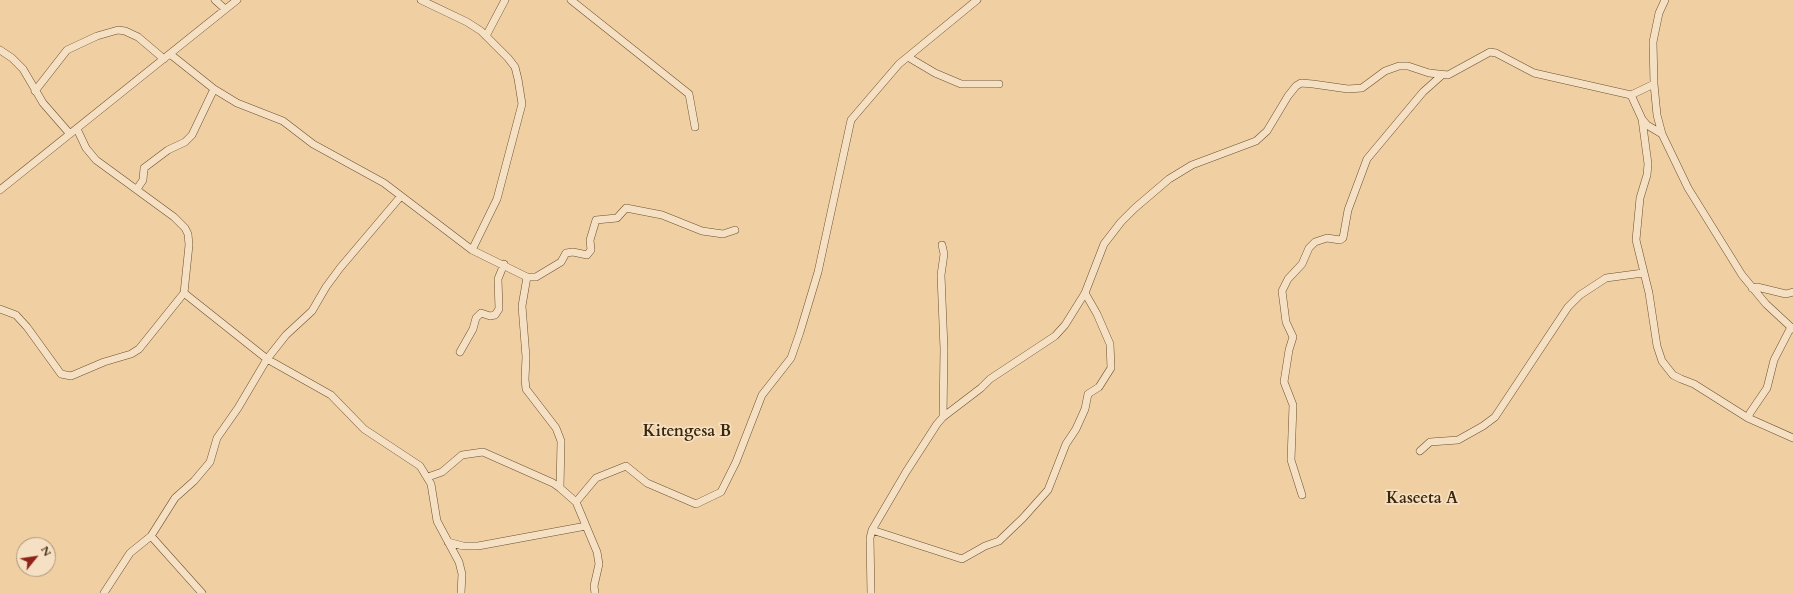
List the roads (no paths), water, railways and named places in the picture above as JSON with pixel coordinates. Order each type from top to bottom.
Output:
[{"type":"street","points":[[215,0],[225,9]]},
{"type":"street","points":[[0,190],[237,0]]},
{"type":"street","points":[[421,0],[467,22],[486,36],[515,67],[522,104],[497,199],[472,250]]},
{"type":"street","points":[[486,36],[505,0]]},
{"type":"street","points":[[571,0],[688,94],[695,127]]},
{"type":"street","points":[[576,502],[596,478],[626,466],[647,483],[696,504],[720,492],[736,462],[762,395],[790,358],[800,332],[818,272],[851,120],[899,64],[977,0]]},
{"type":"street","points":[[1665,0],[1659,13],[1653,42],[1654,84],[1657,115],[1662,134],[1688,188],[1731,257],[1752,288],[1766,304],[1792,328],[1774,360],[1767,388],[1748,418]]},
{"type":"street","points":[[35,91],[67,50],[97,36],[118,30],[138,37],[214,89],[245,107],[283,121],[313,144],[370,174],[472,250],[504,264],[527,277],[536,277],[561,262],[566,253],[573,252],[587,255],[591,250],[590,240],[596,220],[617,218],[626,208],[662,215],[702,231],[723,234],[735,230]]},
{"type":"street","points":[[0,50],[12,58],[23,69],[43,103],[70,134]]},
{"type":"street","points":[[1302,494],[1291,460],[1293,405],[1284,382],[1289,350],[1293,337],[1286,322],[1282,291],[1288,278],[1302,264],[1309,248],[1315,242],[1327,238],[1340,240],[1343,238],[1348,210],[1367,159],[1423,92],[1441,76],[1452,73],[1490,52],[1496,53],[1534,73],[1631,95],[1654,84]]},
{"type":"street","points":[[908,57],[936,73],[961,84],[999,84]]},
{"type":"street","points":[[871,593],[870,538],[872,530],[923,445],[943,417],[971,397],[990,379],[1044,345],[1065,325],[1085,293],[1104,244],[1121,222],[1135,208],[1169,179],[1192,165],[1256,141],[1267,131],[1288,96],[1296,86],[1301,83],[1348,89],[1362,88],[1385,71],[1399,66],[1408,66],[1441,76]]},
{"type":"street","points":[[136,189],[143,180],[144,168],[168,150],[185,142],[192,135],[214,89]]},
{"type":"street","points":[[1631,95],[1642,119],[1647,125],[1662,134]]},
{"type":"street","points":[[1642,119],[1647,170],[1640,198],[1636,240],[1649,293],[1657,346],[1664,366],[1673,375],[1694,384],[1748,418],[1793,438]]},
{"type":"street","points":[[0,309],[16,315],[27,327],[61,374],[71,376],[104,362],[122,358],[139,349],[184,293],[189,245],[188,234],[174,217],[91,154],[77,129]]},
{"type":"street","points":[[104,593],[130,553],[151,536],[175,498],[194,481],[210,462],[217,438],[238,408],[267,358],[286,335],[312,311],[326,287],[340,268],[401,196]]},
{"type":"street","points":[[942,246],[944,254],[941,275],[944,349],[943,417]]},
{"type":"street","points":[[460,352],[473,330],[476,318],[481,313],[490,316],[495,315],[499,309],[498,278],[504,264]]},
{"type":"street","points":[[1420,451],[1430,442],[1458,440],[1483,426],[1495,417],[1563,314],[1571,303],[1580,295],[1606,278],[1643,273]]},
{"type":"street","points":[[527,277],[522,306],[526,357],[524,379],[526,389],[556,428],[561,441],[560,488]]},
{"type":"street","points":[[1752,288],[1757,287],[1786,294],[1793,292]]},
{"type":"street","points":[[184,293],[267,358],[331,395],[364,429],[414,461],[428,477],[433,493],[434,514],[459,562],[462,574],[461,593]]},
{"type":"street","points":[[872,530],[962,559],[985,546],[999,542],[1023,518],[1048,490],[1066,444],[1076,430],[1082,416],[1088,394],[1099,387],[1111,368],[1110,344],[1105,330],[1085,293]]},
{"type":"street","points":[[428,477],[442,472],[462,455],[482,452],[553,483],[576,502],[597,552],[599,564],[594,586],[595,593]]},
{"type":"street","points":[[448,542],[464,546],[478,546],[586,526]]},
{"type":"street","points":[[151,536],[202,593]]},
{"type":"district","name":"Kitengesa B","points":[[687,432]]},
{"type":"district","name":"Kaseeta A","points":[[1422,499]]}]
